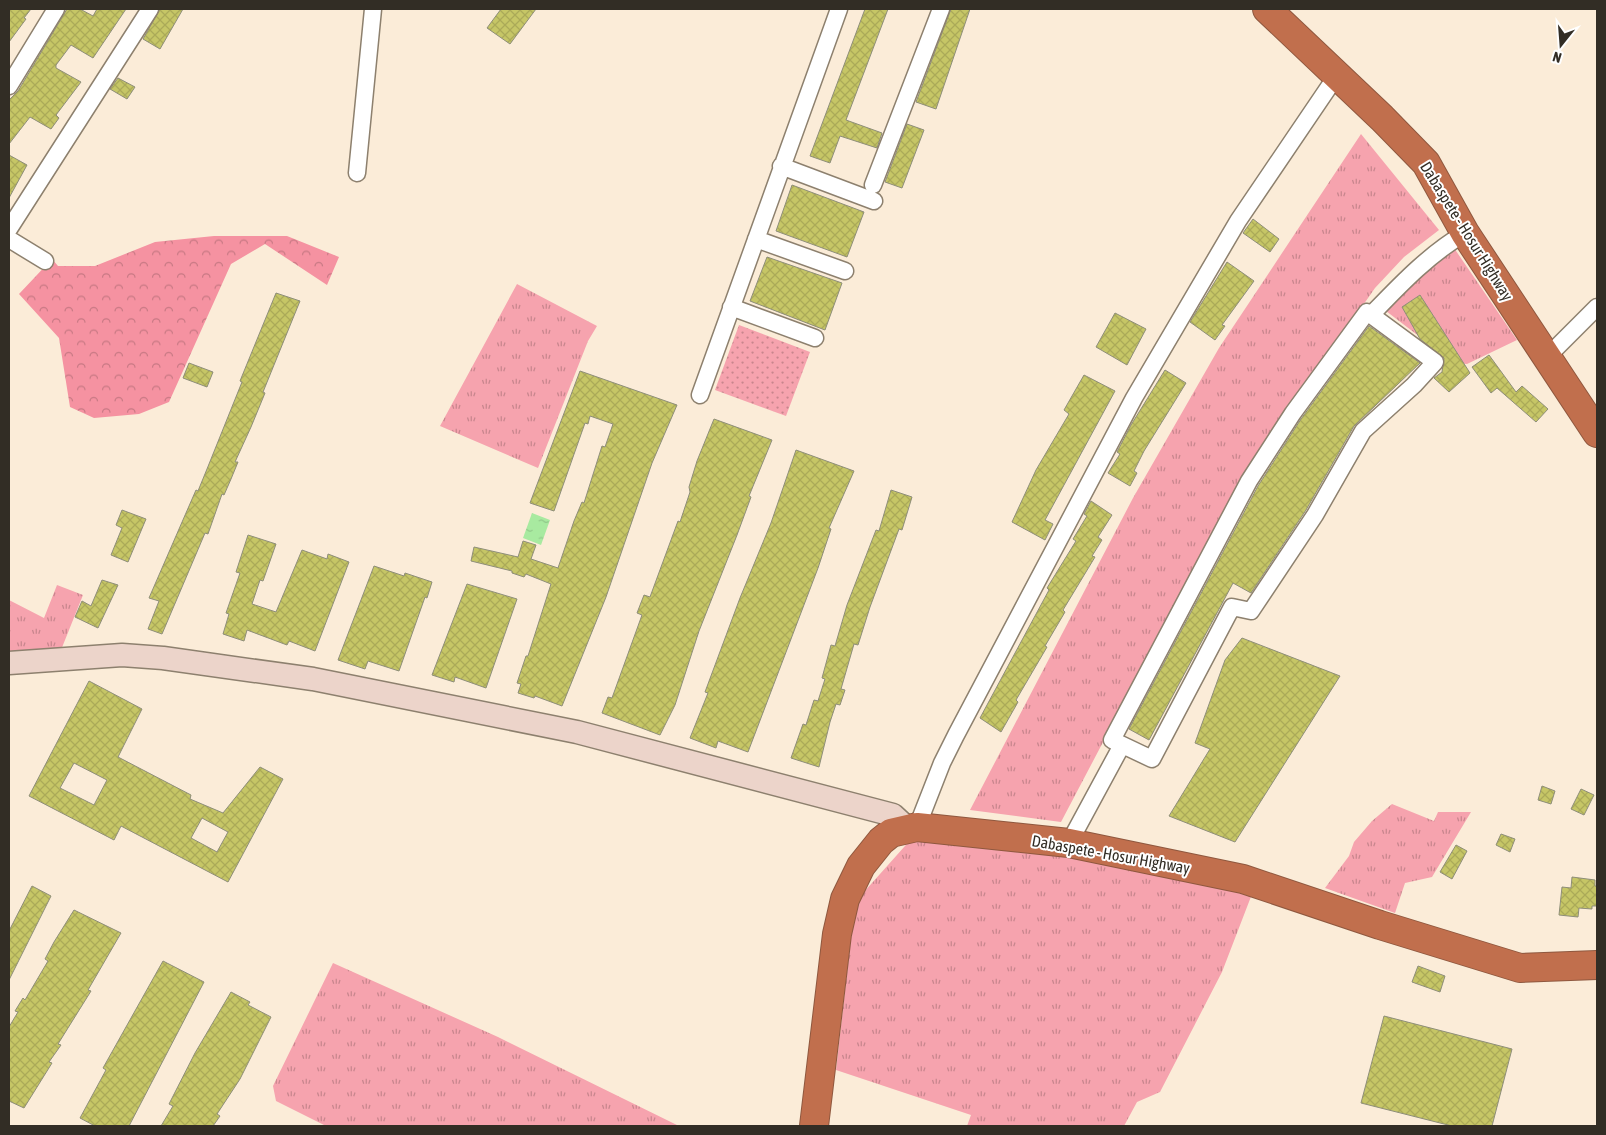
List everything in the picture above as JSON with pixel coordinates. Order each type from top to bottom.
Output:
[{"type":"highway","name":"Dabaspete - Hosur Highway","points":[[1267,9],[1426,164],[1465,233],[1594,421]]},
{"type":"highway","name":"Dabaspete - Hosur Highway","points":[[814,1126],[837,934],[845,899],[861,866],[881,841],[891,833],[912,828],[1069,843],[1242,879],[1380,925],[1520,968],[1597,965]]},
{"type":"street","points":[[9,86],[56,9]]},
{"type":"street","points":[[9,229],[150,9]]},
{"type":"street","points":[[357,173],[373,9]]},
{"type":"street","points":[[700,396],[839,9]]},
{"type":"street","points":[[782,166],[873,193],[941,9]]},
{"type":"street","points":[[9,663],[122,655],[163,658],[312,679],[577,732],[893,815],[912,828],[956,734],[1134,398],[1238,221],[1337,76]]},
{"type":"street","points":[[1371,315],[1412,272],[1443,246],[1465,233]]},
{"type":"street","points":[[9,239],[45,261]]},
{"type":"street","points":[[756,239],[845,271]]},
{"type":"street","points":[[732,307],[815,338]]},
{"type":"street","points":[[1548,356],[1597,307]]},
{"type":"street","points":[[1367,312],[1435,362],[1414,385],[1364,431],[1315,516],[1251,611],[1232,607],[1152,759],[1122,745],[1112,740],[1248,481],[1340,346],[1367,312]]},
{"type":"street","points":[[1069,843],[1122,745]]},
{"type":"green space","points":[[1361,134],[1439,230],[1404,257],[1375,288],[1241,480],[1061,822],[970,810],[1133,498],[1219,348]]},
{"type":"green space","points":[[214,236],[287,236],[339,257],[327,285],[265,244],[231,264],[169,402],[139,414],[94,418],[70,407],[59,338],[19,294],[52,259],[58,266],[95,266],[155,242]]},
{"type":"green space","points":[[1454,248],[1517,340],[1467,364],[1454,363],[1386,311],[1413,277]]},
{"type":"green space","points":[[517,284],[597,326],[588,341],[538,468],[440,426]]},
{"type":"green space","points":[[739,325],[810,352],[786,416],[715,390]]},
{"type":"green space","points":[[57,585],[83,595],[61,650],[9,655],[9,600],[44,618]]},
{"type":"green space","points":[[1392,804],[1434,821],[1438,812],[1471,812],[1432,877],[1405,883],[1395,913],[1325,888],[1349,856],[1354,842],[1372,821]]},
{"type":"green space","points":[[913,837],[1086,855],[1252,894],[1222,972],[1160,1092],[1137,1102],[1124,1126],[967,1126],[971,1115],[836,1070],[855,902]]},
{"type":"green space","points":[[333,963],[498,1037],[679,1126],[326,1126],[276,1101],[273,1086]]},
{"type":"water","points":[[532,513],[550,520],[541,545],[523,538]]},
{"type":"building","points":[[9,9],[31,9],[9,42]]},
{"type":"building","points":[[67,9],[80,9],[93,16],[97,9],[126,9],[93,58],[71,45],[56,65],[56,68],[81,82],[56,115],[59,118],[51,129],[30,117],[9,144],[9,100],[18,91]]},
{"type":"building","points":[[160,9],[183,9],[160,49],[143,39]]},
{"type":"building","points":[[501,9],[536,9],[510,44],[487,28]]},
{"type":"building","points":[[865,9],[888,9],[846,120],[882,133],[877,148],[840,136],[830,163],[810,156]]},
{"type":"building","points":[[951,9],[970,9],[936,109],[916,102]]},
{"type":"building","points":[[118,78],[135,87],[127,99],[110,89]]},
{"type":"building","points":[[907,124],[924,130],[902,188],[885,182]]},
{"type":"building","points":[[9,155],[27,165],[9,198]]},
{"type":"building","points":[[792,185],[864,212],[847,257],[776,231]]},
{"type":"building","points":[[1253,219],[1279,239],[1270,252],[1243,233]]},
{"type":"building","points":[[767,257],[842,283],[825,330],[750,301]]},
{"type":"building","points":[[1227,262],[1254,281],[1222,325],[1225,326],[1215,340],[1190,322]]},
{"type":"building","points":[[276,293],[300,301],[263,392],[265,393],[235,462],[238,462],[231,479],[224,495],[222,494],[208,534],[205,533],[162,634],[148,629],[159,601],[149,598],[196,490],[198,491]]},
{"type":"building","points":[[1420,295],[1470,373],[1449,392],[1434,378],[1442,372],[1444,358],[1420,339],[1402,307]]},
{"type":"building","points":[[1115,313],[1146,329],[1127,365],[1096,347]]},
{"type":"building","points":[[1369,326],[1420,363],[1354,426],[1306,510],[1251,593],[1233,583],[1149,740],[1129,729],[1258,486],[1301,419]]},
{"type":"building","points":[[1489,355],[1516,392],[1522,386],[1548,409],[1536,422],[1497,388],[1491,393],[1472,367]]},
{"type":"building","points":[[189,363],[213,372],[207,387],[183,378]]},
{"type":"building","points":[[1165,370],[1186,383],[1144,451],[1134,471],[1137,473],[1130,486],[1108,473],[1120,454],[1117,452],[1131,425]]},
{"type":"building","points":[[580,371],[677,405],[652,463],[606,597],[562,706],[535,696],[534,698],[518,693],[521,684],[517,683],[526,656],[528,656],[551,584],[526,574],[524,577],[512,573],[512,571],[471,561],[474,547],[518,557],[523,541],[536,545],[531,559],[558,568],[574,521],[582,502],[584,503],[602,446],[605,447],[613,424],[590,416],[588,424],[585,423],[554,511],[530,503]]},
{"type":"building","points":[[1084,375],[1115,391],[1045,520],[1053,524],[1045,540],[1012,522],[1036,470],[1069,414],[1064,410]]},
{"type":"building","points":[[714,419],[772,440],[699,631],[675,705],[660,735],[602,713],[608,697],[612,698],[642,615],[637,613],[644,595],[650,597],[678,521],[680,522],[690,492],[689,487],[697,461]]},
{"type":"building","points":[[796,450],[854,471],[829,528],[831,529],[818,568],[748,752],[718,741],[716,748],[690,738],[708,693],[705,692],[740,598],[771,523]]},
{"type":"building","points":[[891,490],[912,497],[902,530],[899,529],[858,645],[854,644],[841,689],[845,690],[840,705],[836,704],[819,767],[791,758],[803,724],[806,725],[814,700],[818,701],[825,679],[822,678],[831,645],[835,646],[847,605],[876,530],[879,531]]},
{"type":"building","points":[[1091,501],[1112,515],[1098,537],[1102,540],[1092,556],[1095,557],[1063,610],[1065,612],[1016,700],[1018,702],[1001,732],[980,718],[1049,590],[1047,588],[1076,541],[1073,539],[1087,516],[1084,514]]},
{"type":"building","points":[[122,510],[146,519],[128,562],[111,555],[122,528],[116,525]]},
{"type":"building","points":[[248,535],[276,544],[263,581],[260,580],[252,604],[276,612],[302,550],[327,559],[328,554],[349,562],[315,651],[289,641],[287,645],[247,630],[244,641],[223,634],[229,614],[226,613],[240,573],[236,572]]},
{"type":"building","points":[[374,566],[404,576],[405,573],[432,582],[399,671],[368,661],[365,669],[338,660]]},
{"type":"building","points":[[102,580],[118,585],[98,628],[75,617],[82,601],[91,606]]},
{"type":"building","points":[[467,584],[517,599],[486,688],[455,677],[454,682],[432,675]]},
{"type":"building","points":[[1242,638],[1340,676],[1235,842],[1169,816],[1210,749],[1195,743],[1225,660]]},
{"type":"building","points":[[89,681],[142,709],[118,757],[191,795],[190,799],[223,813],[260,767],[283,779],[228,882],[121,826],[114,840],[29,796]],"holes":[[[74,763],[107,780],[94,805],[60,788]],[[202,818],[228,832],[217,852],[191,838]]]},
{"type":"building","points":[[1542,786],[1555,791],[1551,804],[1538,800]]},
{"type":"building","points":[[1581,789],[1594,795],[1584,815],[1571,809]]},
{"type":"building","points":[[1501,834],[1515,839],[1510,852],[1496,845]]},
{"type":"building","points":[[1456,845],[1467,851],[1452,879],[1440,872]]},
{"type":"building","points":[[1572,877],[1595,880],[1595,886],[1597,886],[1597,906],[1592,906],[1592,909],[1579,908],[1578,917],[1559,915],[1562,887],[1571,888]]},
{"type":"building","points":[[32,886],[51,896],[9,980],[9,931]]},
{"type":"building","points":[[74,910],[121,933],[88,990],[91,991],[58,1044],[61,1045],[49,1062],[52,1063],[24,1108],[9,1101],[9,1027],[18,1012],[15,1011],[23,998],[25,1000],[48,961],[45,959]]},
{"type":"building","points":[[163,961],[204,982],[129,1126],[95,1126],[80,1118],[106,1070],[103,1068]]},
{"type":"building","points":[[1418,966],[1445,976],[1440,992],[1412,982]]},
{"type":"building","points":[[231,992],[250,1002],[248,1005],[271,1017],[240,1079],[217,1114],[220,1116],[213,1126],[161,1126],[173,1106],[169,1104],[195,1053]]},
{"type":"building","points":[[1384,1016],[1512,1049],[1492,1126],[1452,1126],[1361,1103]]}]
